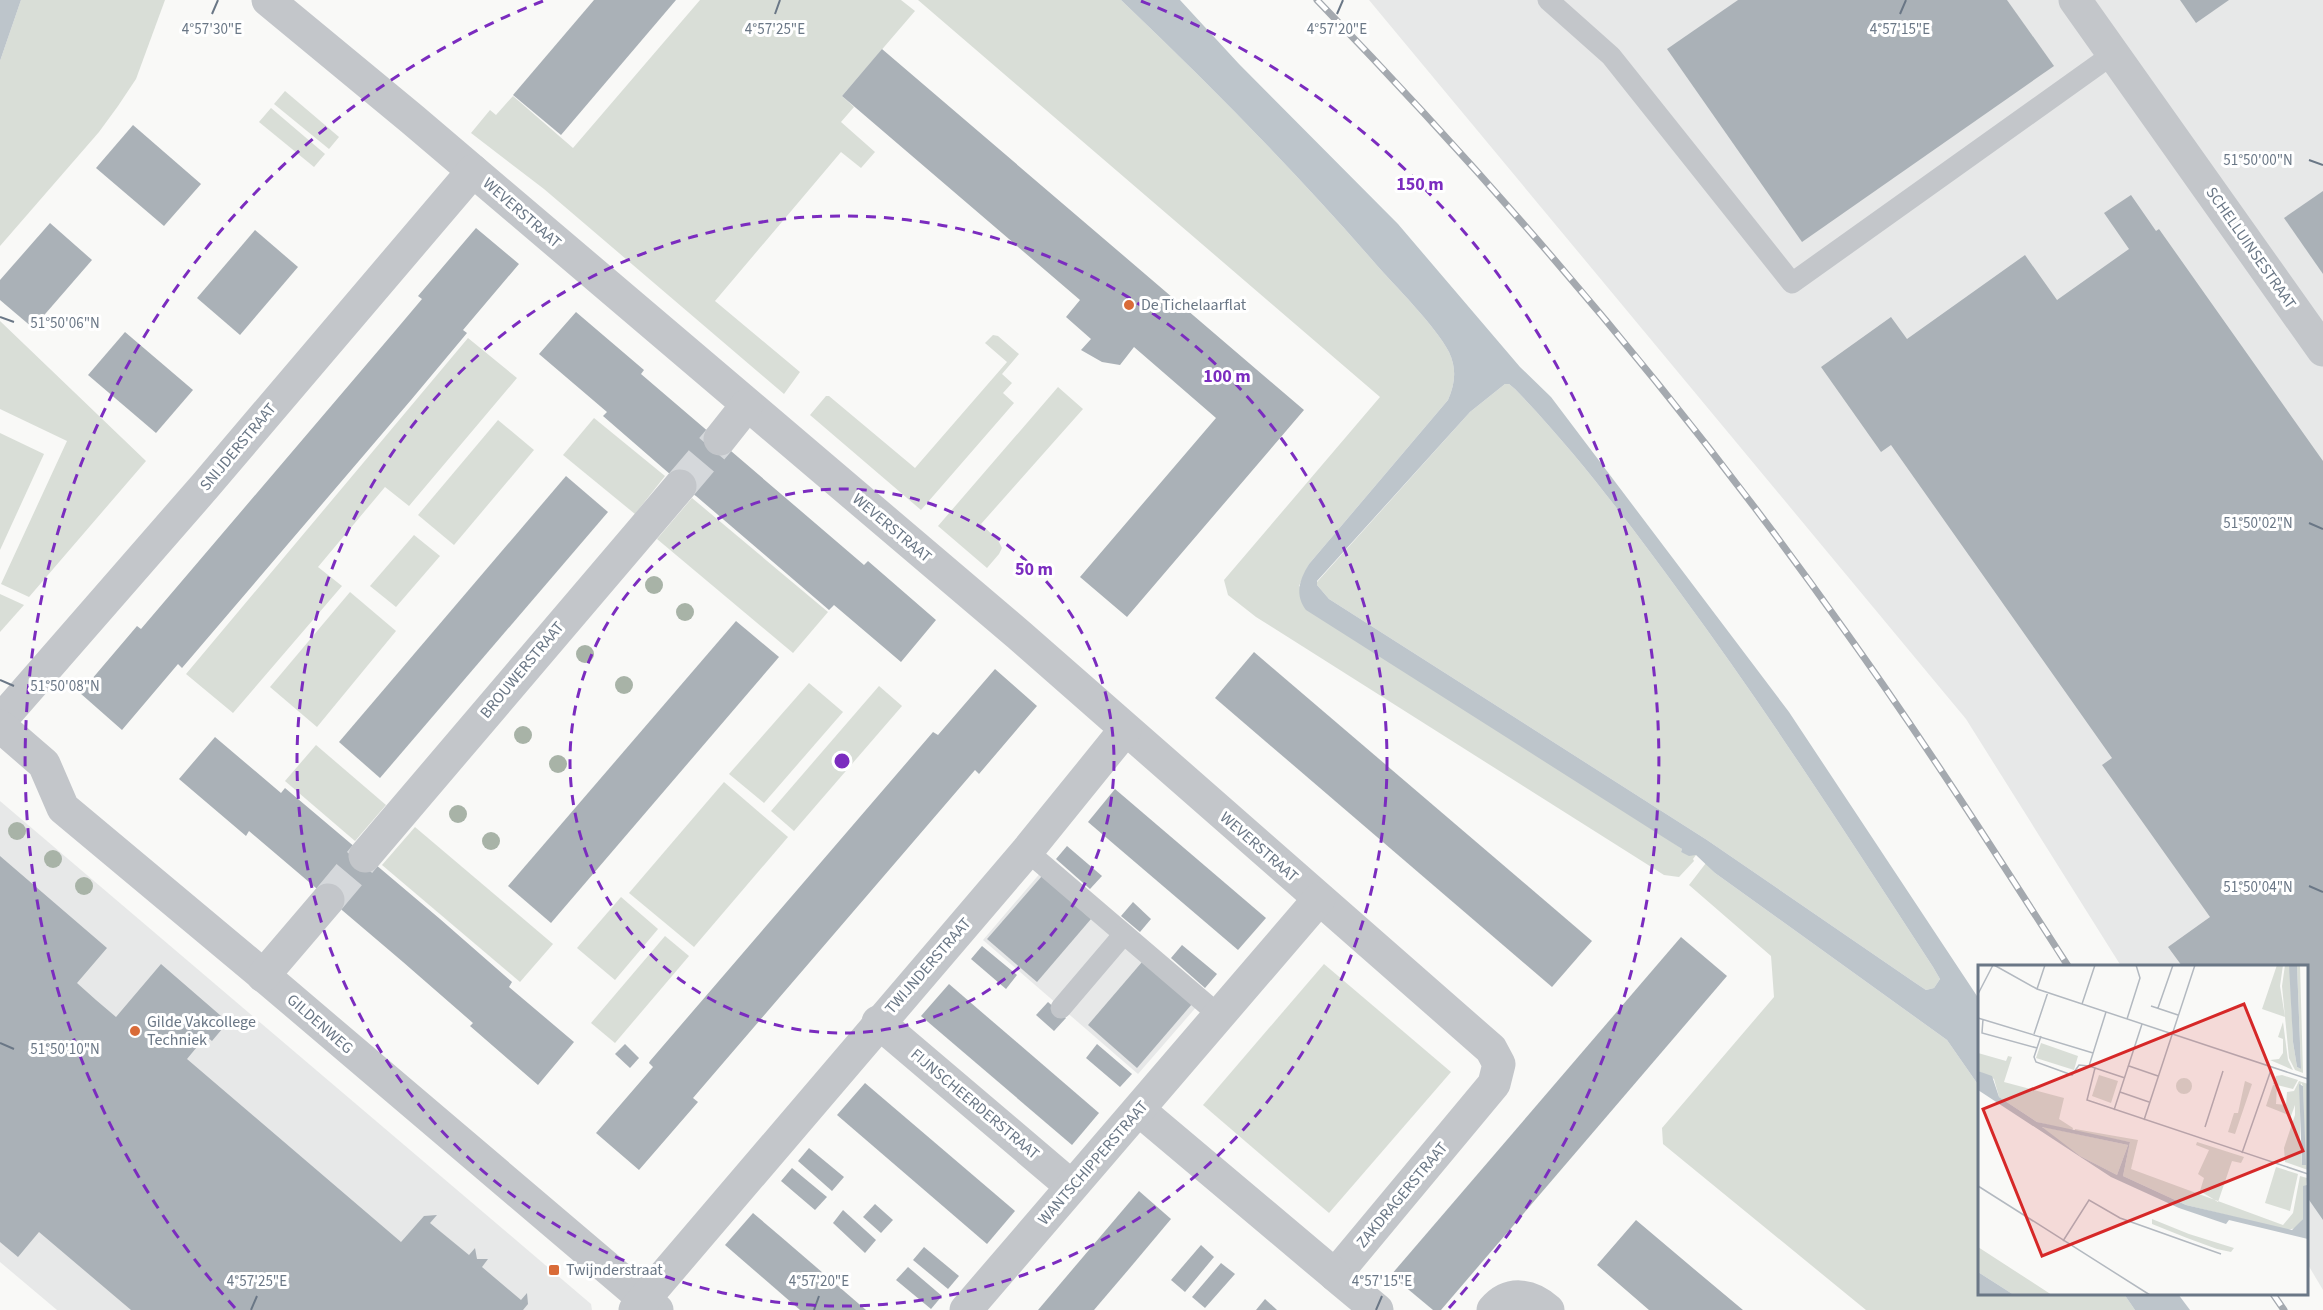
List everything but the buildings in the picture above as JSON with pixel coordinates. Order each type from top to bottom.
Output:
[{"type":"street","name":"WEVERSTRAAT","points":[[268,0],[1019,635],[1491,1049],[1499,1064],[1498,1071]]},
{"type":"street","name":"SCHELLUINSESTRAAT","points":[[2075,0],[2323,350]]},
{"type":"street","name":"SNIJDERSTRAAT","points":[[0,721],[206,486],[472,171]]},
{"type":"street","points":[[720,439],[747,405]]},
{"type":"street","name":"BROUWERSTRAAT","points":[[365,856],[681,486]]},
{"type":"street","name":"GILDENWEG","points":[[0,726],[44,764],[63,808],[263,976],[646,1306]]},
{"type":"street","name":"TWIJNDERSTRAAT","points":[[646,1306],[878,1022],[1027,851],[1125,730]]},
{"type":"street","name":"WANTSCHIPPERSTRAAT","points":[[966,1310],[1319,899]]},
{"type":"street","points":[[263,976],[328,900]]},
{"type":"street","name":"FIJNSCHEERDERSTRAAT","points":[[878,1022],[1071,1186]]},
{"type":"street","name":"ZAKDRAGERSTRAAT","points":[[1335,1275],[1487,1093],[1494,1084],[1498,1071]]},
{"type":"street","points":[[1139,1110],[1377,1310]]},
{"type":"street","points":[[1493,1310],[1508,1298],[1520,1296],[1533,1300],[1548,1310]]},
{"type":"lane","points":[[1548,0],[1611,56],[1792,283],[2113,54]]},
{"type":"lane","points":[[1027,851],[1220,1016]]},
{"type":"lane","points":[[1061,1008],[1124,934]]},
{"type":"shaded area","points":[[0,0],[21,0],[0,61]]},
{"type":"shaded area","points":[[21,0],[165,0],[136,79],[118,106],[99,132],[0,246],[0,61]]},
{"type":"shaded area","points":[[700,0],[901,0],[915,11],[842,96],[854,107],[841,122],[875,152],[861,168],[841,152],[715,301],[800,372],[784,394],[544,189],[471,133],[490,110],[496,115],[513,96],[573,148]]},
{"type":"shaded area","points":[[918,0],[1121,0],[1282,161],[1425,318],[1443,341],[1452,358],[1454,376],[1448,400],[1309,564],[1299,586],[1682,849],[1681,852],[1696,855],[1694,861],[1679,877],[1664,875],[1256,617],[1228,595],[1224,580],[1380,397]]},
{"type":"shaded area","points":[[1121,0],[1180,0],[1239,64],[1398,224],[1520,367],[1551,397],[1789,712],[1978,997],[1978,1085],[1947,1040],[1715,873],[1696,855],[1689,856],[1681,852],[1682,849],[1306,610],[1299,592],[1303,575],[1309,564],[1448,400],[1454,382],[1453,364],[1443,341],[1414,306],[1313,194],[1219,96]],"holes":[[[1505,384],[1515,389],[1601,488],[1714,640],[1810,779],[1933,967],[1940,979],[1934,988],[1926,990],[1707,840],[1329,599],[1317,585],[1317,581],[1470,412]]]},
{"type":"shaded area","points":[[1369,0],[2323,0],[2323,1290],[2308,1265],[2308,965],[2120,965],[1966,719]]},
{"type":"shaded area","points":[[285,91],[339,137],[329,149],[274,104]]},
{"type":"shaded area","points":[[271,108],[325,154],[314,167],[259,122]]},
{"type":"shaded area","points":[[0,321],[146,461],[29,597],[1,584],[67,441],[0,409]]},
{"type":"shaded area","points":[[993,335],[998,336],[1019,354],[1002,374],[1012,383],[1003,393],[1014,403],[921,510],[810,415],[826,396],[829,396],[915,468],[1007,362],[985,343]]},
{"type":"shaded area","points":[[468,338],[517,378],[409,506],[385,487],[318,567],[342,586],[233,713],[186,674]]},
{"type":"shaded area","points":[[1505,384],[1515,389],[1581,463],[1642,541],[1714,640],[1810,779],[1933,967],[1940,979],[1934,988],[1926,990],[1707,840],[1329,599],[1317,585],[1317,582],[1470,412]]},
{"type":"shaded area","points":[[1058,387],[1083,409],[981,524],[998,540],[1002,548],[987,568],[938,526]]},
{"type":"shaded area","points":[[594,418],[665,476],[635,514],[563,455]]},
{"type":"shaded area","points":[[498,420],[534,450],[454,545],[418,515]]},
{"type":"shaded area","points":[[0,433],[44,454],[0,550]]},
{"type":"shaded area","points":[[692,498],[828,612],[793,653],[657,539]]},
{"type":"shaded area","points":[[414,535],[440,556],[396,607],[370,586]]},
{"type":"shaded area","points":[[350,592],[396,631],[317,727],[270,687]]},
{"type":"shaded area","points":[[0,594],[24,605],[0,632]]},
{"type":"shaded area","points":[[809,683],[843,712],[764,803],[729,774]]},
{"type":"shaded area","points":[[879,686],[902,706],[794,831],[771,811]]},
{"type":"shaded area","points":[[316,745],[386,805],[355,841],[285,781]]},
{"type":"shaded area","points":[[724,782],[788,837],[694,947],[629,893]]},
{"type":"shaded area","name":"Gilde Vakcollege Techniek","points":[[0,801],[591,1304],[592,1310],[57,1310],[0,1262]]},
{"type":"shaded area","points":[[415,827],[553,944],[520,982],[382,865]]},
{"type":"shaded area","points":[[1706,863],[1715,873],[1947,1040],[1978,1085],[1978,1295],[2125,1295],[2135,1310],[1866,1310],[1663,1144],[1662,1128],[1774,997],[1771,956],[1689,885]]},
{"type":"shaded area","points":[[1042,871],[1198,1005],[1138,1074],[983,940]]},
{"type":"shaded area","points":[[621,897],[658,929],[615,980],[577,948]]},
{"type":"shaded area","points":[[665,936],[689,956],[615,1043],[591,1023]]},
{"type":"shaded area","points":[[1324,964],[1451,1072],[1329,1213],[1203,1105]]},
{"type":"shaded area","points":[[2125,1295],[2179,1295],[2190,1310],[2135,1310]]},
{"type":"tunnel","points":[[680,486],[720,439]]},
{"type":"tunnel","points":[[328,900],[365,856]]},
{"type":"railway","points":[[1317,0],[1388,74],[1525,226],[1592,304],[1721,463],[1783,545],[1901,711],[2067,965]]},
{"type":"railway","points":[[2274,1295],[2284,1310]]},
{"type":"place","name":"De Tichelaarflat","points":[[1129,305]]},
{"type":"place","name":"Gilde Vakcollege Techniek","points":[[135,1031]]},
{"type":"place","name":"Twijnderstraat","points":[[554,1270]]}]
